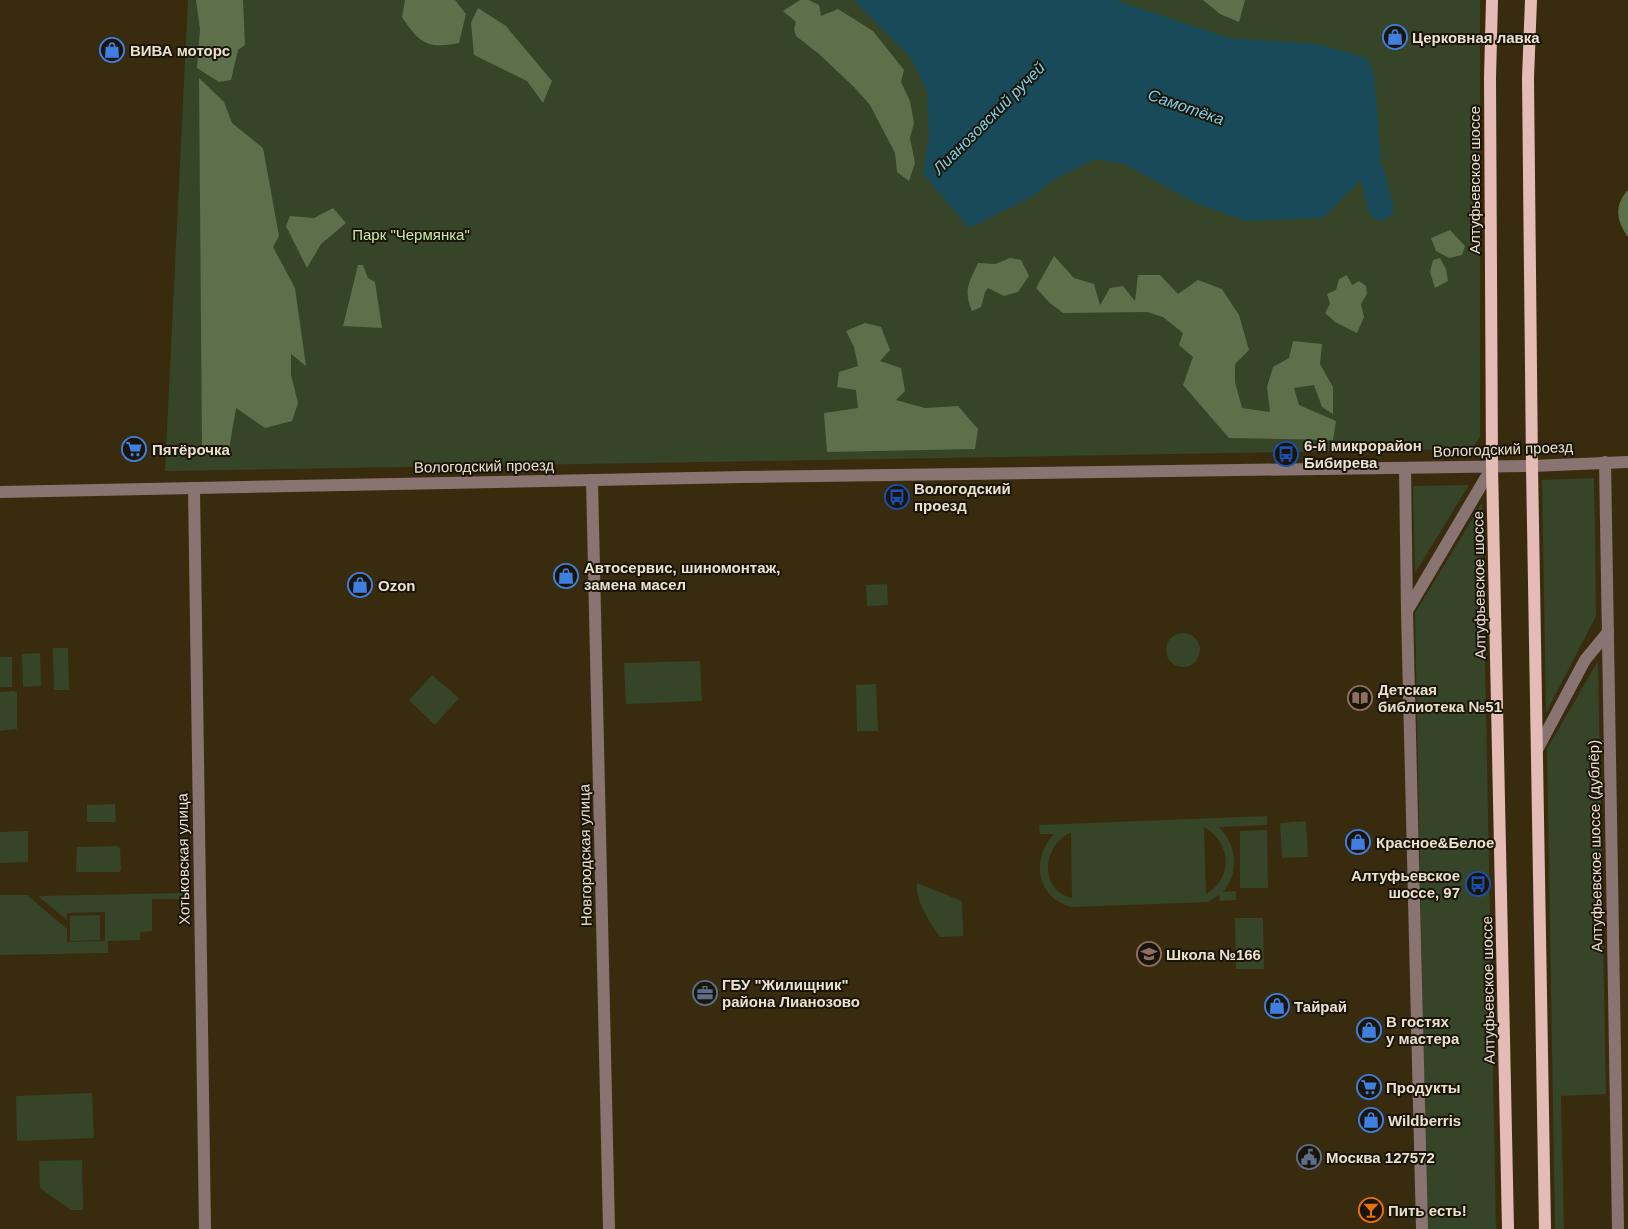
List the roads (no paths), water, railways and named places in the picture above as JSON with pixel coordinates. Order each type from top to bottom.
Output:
[{"type":"main road","name":"Алтуфьевское шоссе","points":[[1492,0],[1490,78],[1492,467],[1508,1229]]},
{"type":"main road","points":[[1530,1],[1528,78],[1532,466],[1545,1229]]},
{"type":"street","name":"Алтуфьевское шоссе (дублёр)","points":[[1605,462],[1618,1229]]},
{"type":"street","name":"Вологодский проезд","points":[[0,492],[592,480],[1492,467],[1628,462]]},
{"type":"street","points":[[1407,611],[1492,467]]},
{"type":"street","points":[[1405,468],[1422,1229]]},
{"type":"street","name":"Новгородская улица","points":[[592,480],[609,1229]]},
{"type":"street","name":"Хотьковская улица","points":[[194,488],[205,1229]]},
{"type":"street","points":[[1537,750],[1585,660],[1608,632]]},
{"type":"water","name":"Лианозовский ручей","points":[[854,0],[1115,0],[1229,38],[1318,44],[1367,58],[1374,74],[1381,159],[1323,218],[1246,221],[1198,204],[1124,164],[1096,159],[1053,180],[1033,196],[969,228],[923,174],[929,135],[927,91],[911,58]]},
{"type":"waterway","name":"Самотёка","points":[[1339,160],[1371,171],[1381,208]]},
{"type":"place","name":"Церковная лавка","points":[[1395,37]]},
{"type":"place","name":"ВИВА моторс","points":[[112,50]]},
{"type":"place","name":"Пятёрочка","points":[[134,449]]},
{"type":"place","name":"6-й микрорайон Бибирева","points":[[1286,454]]},
{"type":"place","name":"Вологодский проезд","points":[[897,497]]},
{"type":"place","name":"Автосервис, шиномонтаж, замена масел","points":[[566,576]]},
{"type":"place","name":"Ozon","points":[[360,585]]},
{"type":"place","name":"Детская библиотека №51","points":[[1360,698]]},
{"type":"place","name":"Красное&Белое","points":[[1358,842]]},
{"type":"place","name":"Алтуфьевское шоссе, 97","points":[[1478,884]]},
{"type":"place","name":"Школа №166","points":[[1149,954]]},
{"type":"place","name":"ГБУ \"Жилищник\" района Лианозово","points":[[705,993]]},
{"type":"place","name":"Тайрай","points":[[1277,1006]]},
{"type":"place","name":"В гостях у мастера","points":[[1369,1030]]},
{"type":"place","name":"Продукты","points":[[1369,1087]]},
{"type":"place","name":"Wildberris","points":[[1371,1120]]},
{"type":"place","name":"Москва 127572","points":[[1309,1157]]},
{"type":"place","name":"Пить есть!","points":[[1371,1210]]},
{"type":"park label","name":"Парк \"Чермянка\"","points":[[411,234]]}]
